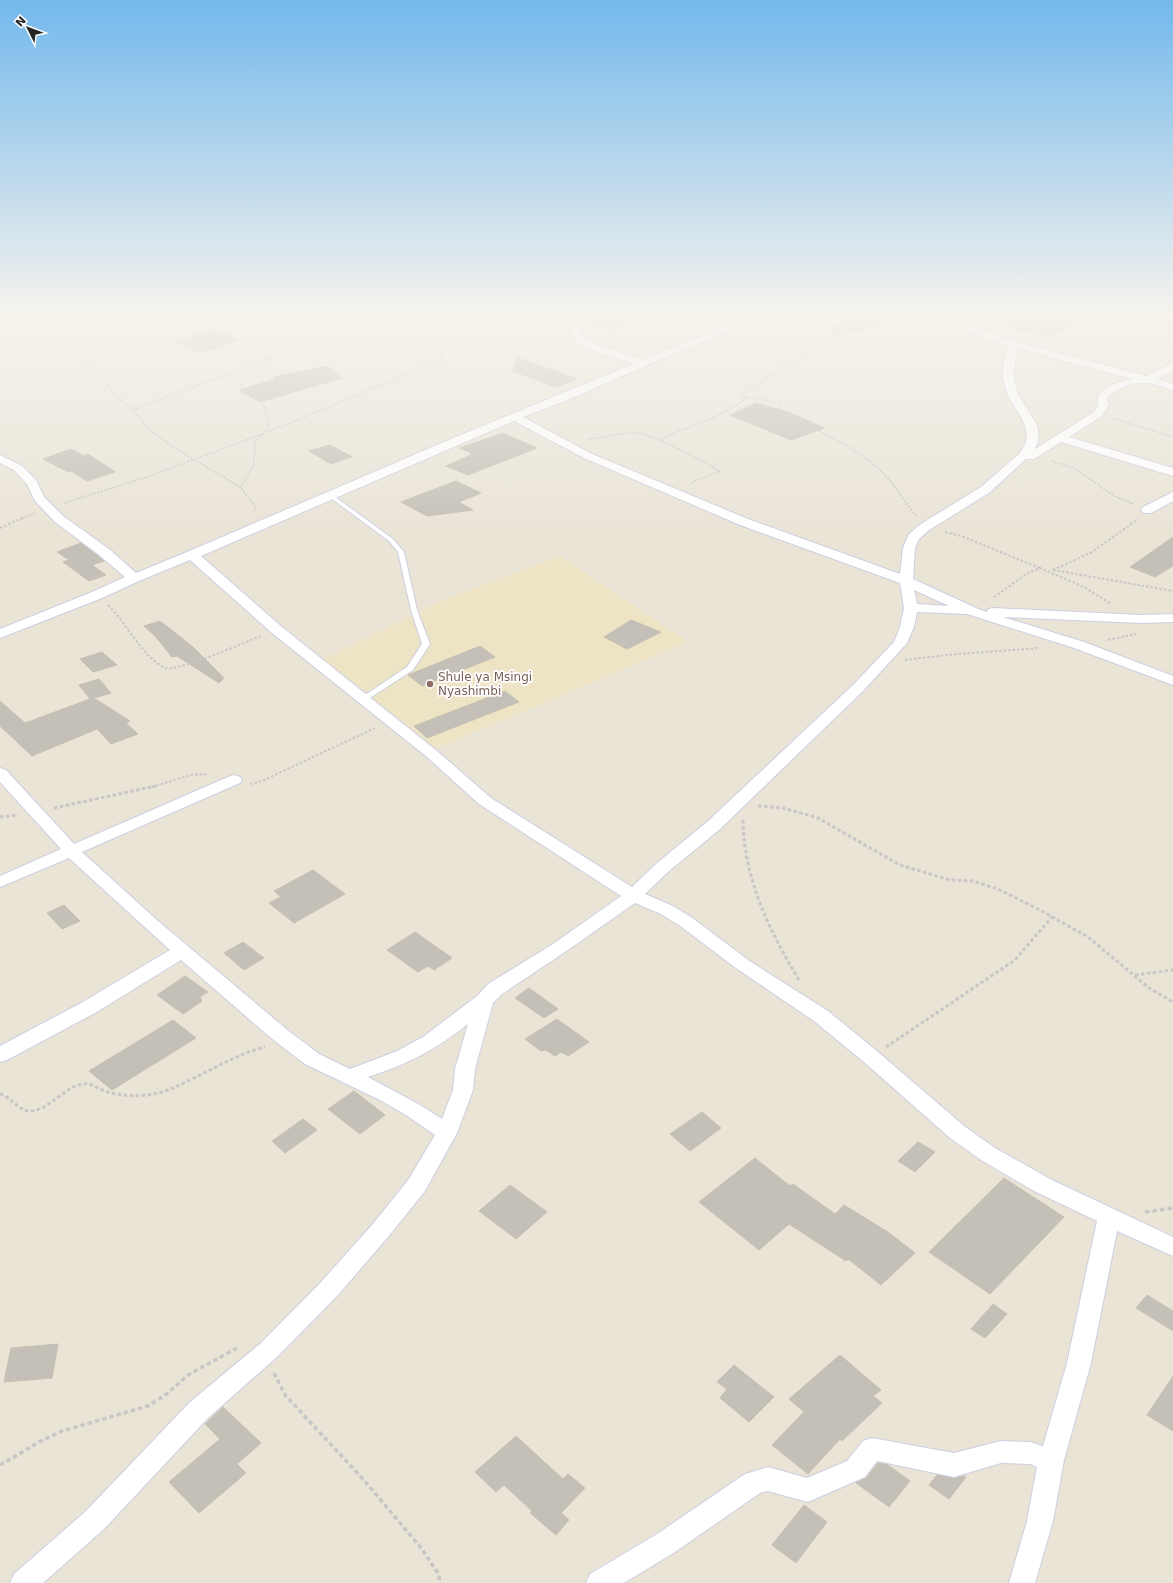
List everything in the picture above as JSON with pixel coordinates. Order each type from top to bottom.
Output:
[{"type":"street","points":[[0,634],[192,555],[588,386]]},
{"type":"street","points":[[347,1077],[399,1059],[421,1048],[446,1031],[484,1001],[495,989],[559,948],[633,896],[663,867],[744,800],[882,663],[900,643],[907,627],[911,608],[906,581],[909,548],[913,537],[925,527],[985,490],[1029,449],[1033,438],[1031,425],[1013,394],[1011,386]]},
{"type":"street","points":[[1030,457],[1098,414],[1104,404],[1102,398],[1108,391],[1119,386]]},
{"type":"street","points":[[514,417],[588,456],[744,522],[906,581],[971,611],[1079,645],[1173,681]]},
{"type":"street","points":[[1059,438],[1173,472]]},
{"type":"street","points":[[1,460],[18,468],[32,483],[39,498],[59,519],[134,578]]},
{"type":"street","points":[[1147,510],[1173,496]]},
{"type":"street","points":[[192,555],[277,630],[432,754],[485,801],[633,896],[667,910],[685,921],[742,964],[821,1016],[871,1057],[957,1132],[988,1154],[1042,1185],[1173,1247]]},
{"type":"street","points":[[911,608],[1141,619],[1170,624]]},
{"type":"street","points":[[0,773],[72,852],[182,950],[289,1041],[312,1059],[385,1094],[413,1110],[447,1133]]},
{"type":"street","points":[[0,882],[72,852],[234,780]]},
{"type":"street","points":[[0,1055],[88,1008],[182,950]]},
{"type":"street","points":[[23,1583],[95,1520],[199,1410],[269,1350],[330,1288],[380,1231],[417,1185],[447,1133],[463,1090],[465,1069],[484,1001]]},
{"type":"street","points":[[1022,1583],[1040,1521],[1051,1460],[1079,1363],[1109,1218]]},
{"type":"street","points":[[599,1583],[666,1543],[754,1482],[768,1479],[808,1490],[856,1469],[872,1449],[954,1465],[1001,1452],[1030,1453],[1051,1460]]},
{"type":"lane","points":[[330,495],[391,540],[401,552],[414,610],[426,644],[410,668],[365,699]]},
{"type":"path","points":[[108,386],[133,410],[149,429],[173,447],[240,487],[256,508],[244,532]]},
{"type":"path","points":[[133,410],[197,386]]},
{"type":"path","points":[[240,487],[254,466],[255,442],[268,428],[268,418],[264,404],[256,393],[244,386]]},
{"type":"path","points":[[64,503],[147,477],[276,429],[379,386]]},
{"type":"path","points":[[753,386],[745,391],[742,396],[779,403],[781,405],[779,412],[819,430],[862,456],[881,471],[925,527],[961,536],[1040,568],[1084,587],[1123,611],[1141,619]]},
{"type":"path","points":[[660,441],[674,433],[721,414],[740,404],[746,399],[746,397]]},
{"type":"path","points":[[1098,414],[1173,437]]},
{"type":"path","points":[[551,436],[593,439],[631,433],[660,441],[720,471],[670,490]]},
{"type":"path","points":[[1030,457],[1052,461],[1074,468],[1116,496],[1147,510],[1143,516],[1098,548],[1054,570]]},
{"type":"path","points":[[0,528],[41,510]]},
{"type":"path","points":[[971,611],[1028,573],[1040,568]]},
{"type":"path","points":[[1044,570],[1054,570],[1173,591]]},
{"type":"path","points":[[97,595],[113,610],[137,643],[160,665],[166,668],[173,668],[198,660],[277,630]]},
{"type":"path","points":[[1079,645],[1123,637],[1170,624]]},
{"type":"path","points":[[882,663],[946,655],[1042,648]]},
{"type":"path","points":[[802,984],[782,952],[762,909],[748,866],[742,830],[744,800],[783,808],[818,818],[900,864],[934,876],[950,880],[972,881],[998,889],[1052,917],[1088,938],[1149,988],[1173,1002]]},
{"type":"path","points":[[871,1057],[1016,960],[1052,917]]},
{"type":"path","points":[[1135,975],[1173,970]]},
{"type":"path","points":[[0,1094],[6,1094],[23,1109],[31,1111],[82,1084],[89,1084],[106,1092],[137,1095],[156,1094],[180,1085],[246,1053],[263,1047],[289,1041]]},
{"type":"path","points":[[0,1465],[62,1430],[148,1406],[168,1393],[188,1375],[213,1360],[245,1344]]},
{"type":"path","points":[[269,1350],[272,1369],[285,1395],[363,1479],[422,1549],[439,1576],[440,1583]]},
{"type":"shaded area","points":[[560,556],[688,642],[433,750],[322,660],[445,599]]},
{"type":"building","points":[[253,386],[315,386],[260,402],[239,390]]},
{"type":"building","points":[[756,403],[789,412],[824,428],[791,440],[730,415]]},
{"type":"building","points":[[503,433],[537,448],[468,475],[446,466],[473,454],[460,448]]},
{"type":"building","points":[[330,445],[352,457],[331,464],[309,451]]},
{"type":"building","points":[[71,449],[84,456],[88,454],[115,472],[87,481],[71,471],[68,472],[43,459]]},
{"type":"building","points":[[456,481],[481,493],[459,502],[473,510],[427,516],[401,502]]},
{"type":"building","points":[[1173,537],[1173,566],[1155,577],[1130,567]]},
{"type":"building","points":[[81,543],[104,561],[92,565],[106,575],[89,581],[63,562],[69,560],[57,552]]},
{"type":"building","points":[[631,620],[661,632],[627,649],[604,637]]},
{"type":"building","points":[[160,621],[193,647],[224,678],[219,683],[177,656],[172,657],[156,637],[144,626]]},
{"type":"building","points":[[480,646],[495,657],[422,686],[408,675]]},
{"type":"building","points":[[102,652],[117,665],[93,672],[80,659]]},
{"type":"building","points":[[99,679],[111,693],[94,698],[130,721],[126,723],[138,734],[111,744],[97,729],[32,756],[0,726],[0,701],[25,723],[90,699],[79,685]]},
{"type":"building","points":[[505,691],[519,702],[427,738],[414,726]]},
{"type":"building","points":[[313,870],[345,894],[294,923],[269,903],[281,897],[274,891]]},
{"type":"building","points":[[64,905],[80,921],[62,929],[47,913]]},
{"type":"building","points":[[415,932],[452,958],[434,970],[428,966],[418,972],[387,950]]},
{"type":"building","points":[[243,942],[264,958],[244,970],[224,953]]},
{"type":"building","points":[[185,976],[208,992],[200,997],[202,1001],[183,1014],[157,995]]},
{"type":"building","points":[[529,988],[558,1009],[544,1018],[515,998]]},
{"type":"building","points":[[557,1019],[589,1042],[568,1056],[561,1052],[555,1056],[546,1050],[541,1051],[525,1039]]},
{"type":"building","points":[[173,1020],[196,1038],[112,1090],[89,1071]]},
{"type":"building","points":[[354,1091],[385,1115],[360,1134],[328,1109]]},
{"type":"building","points":[[702,1112],[721,1128],[690,1151],[670,1134]]},
{"type":"building","points":[[303,1119],[317,1130],[285,1153],[272,1141]]},
{"type":"building","points":[[918,1142],[935,1152],[915,1172],[898,1161]]},
{"type":"building","points":[[755,1158],[790,1186],[793,1184],[835,1214],[844,1205],[888,1232],[915,1253],[881,1285],[848,1259],[846,1261],[789,1224],[759,1250],[699,1202]]},
{"type":"building","points":[[1004,1178],[1064,1217],[990,1294],[929,1252]]},
{"type":"building","points":[[510,1185],[547,1212],[516,1239],[479,1211]]},
{"type":"building","points":[[1147,1295],[1173,1311],[1173,1331],[1136,1308]]},
{"type":"building","points":[[993,1304],[1007,1314],[985,1338],[971,1329]]},
{"type":"building","points":[[58,1344],[52,1378],[4,1382],[11,1348]]},
{"type":"building","points":[[840,1355],[881,1390],[873,1396],[882,1403],[842,1441],[840,1439],[808,1474],[772,1445],[804,1412],[789,1399]]},
{"type":"building","points":[[734,1365],[774,1397],[749,1422],[720,1398],[727,1389],[717,1382]]},
{"type":"building","points":[[1173,1376],[1173,1431],[1147,1415]]},
{"type":"building","points":[[223,1407],[261,1443],[237,1464],[246,1473],[199,1513],[169,1482],[220,1439],[205,1424]]},
{"type":"building","points":[[516,1436],[563,1479],[568,1474],[585,1488],[561,1513],[569,1520],[556,1535],[530,1513],[532,1511],[504,1485],[496,1492],[475,1472]]},
{"type":"building","points":[[878,1463],[888,1465],[910,1481],[889,1507],[856,1483],[866,1478]]},
{"type":"building","points":[[937,1475],[954,1478],[966,1477],[949,1499],[929,1485]]},
{"type":"building","points":[[804,1505],[827,1522],[796,1563],[772,1545]]},
{"type":"place","name":"Shule ya Msingi Nyashimbi","points":[[430,684]]}]
